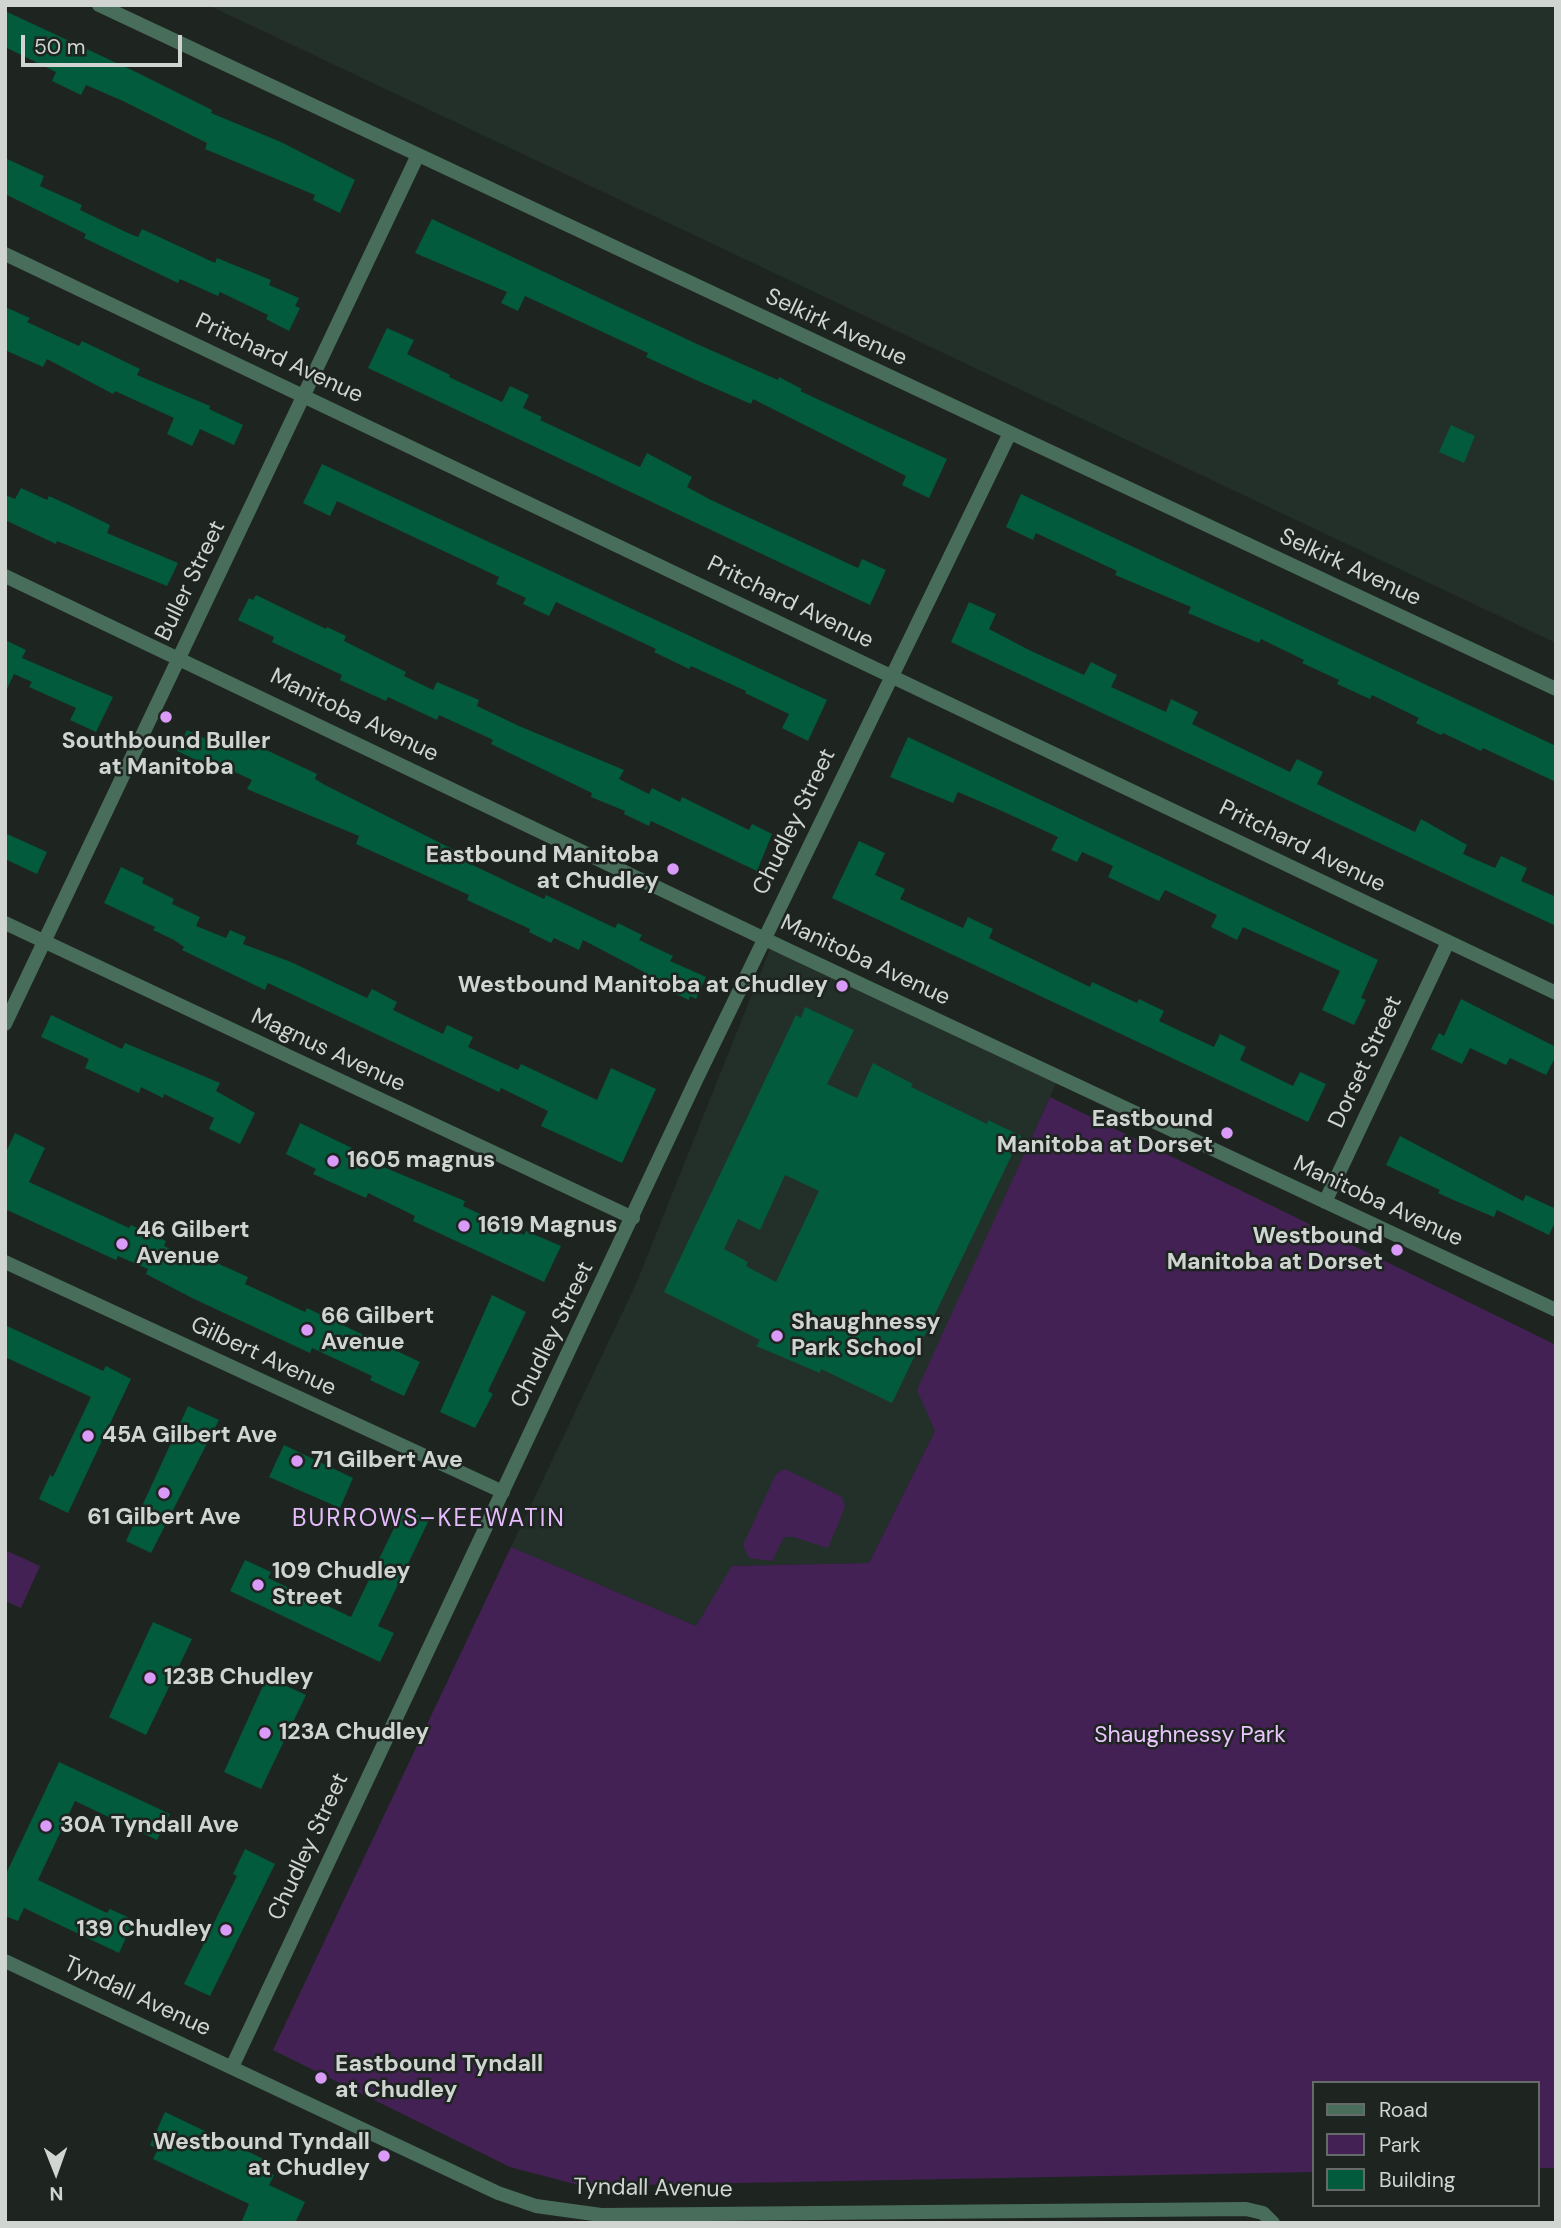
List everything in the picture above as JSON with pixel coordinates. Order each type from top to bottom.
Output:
[{"type":"street","name":"Selkirk Avenue","points":[[99,5],[416,157],[1556,689]]},
{"type":"street","name":"Buller Street","points":[[5,1024],[416,157]]},
{"type":"street","name":"Pritchard Avenue","points":[[5,254],[1556,993]]},
{"type":"street","name":"Chudley Street","points":[[232,2067],[764,938],[1009,435]]},
{"type":"street","name":"Manitoba Avenue","points":[[5,576],[180,657],[764,938],[1556,1310]]},
{"type":"street","name":"Magnus Avenue","points":[[5,923],[633,1218]]},
{"type":"street","name":"Dorset Street","points":[[1325,1202],[1448,942]]},
{"type":"street","name":"Gilbert Avenue","points":[[5,1262],[503,1492]]},
{"type":"street","name":"Tyndall Avenue","points":[[5,1961],[498,2193],[570,2212],[601,2215],[1246,2209],[1270,2219]]},
{"type":"shaded area","points":[[208,5],[1556,5],[1556,643]]},
{"type":"shaded area","name":"Shaughnessy Park School","points":[[771,947],[1057,1081],[918,1390],[935,1431],[869,1563],[733,1566],[696,1626],[511,1547],[637,1282]]},
{"type":"green space","name":"Shaughnessy Park","points":[[1050,1097],[1556,1345],[1556,2168],[1540,2168],[1540,2081],[1312,2081],[1312,2172],[582,2186],[510,2167],[273,2050],[511,1547],[696,1626],[732,1566],[869,1563],[935,1431],[917,1390]]},
{"type":"green space","points":[[785,1469],[842,1497],[845,1507],[828,1548],[793,1537],[784,1537],[772,1561],[749,1558],[743,1545],[776,1474]]},
{"type":"green space","points":[[5,1550],[40,1566],[21,1608],[5,1601]]},
{"type":"building","points":[[5,11],[136,72],[212,110],[211,113],[281,142],[355,180],[340,213],[313,200],[315,195],[205,149],[207,143],[123,101],[86,85],[81,95],[52,81],[56,72],[5,47]]},
{"type":"building","points":[[5,158],[44,176],[40,186],[82,205],[80,210],[130,234],[138,237],[142,229],[215,263],[217,258],[271,280],[269,285],[299,298],[295,306],[300,308],[289,331],[266,319],[268,315],[220,292],[218,296],[180,279],[178,283],[84,238],[86,234],[5,194]]},
{"type":"building","points":[[432,219],[697,344],[778,380],[779,377],[802,389],[800,391],[947,459],[929,498],[902,485],[906,476],[753,399],[751,404],[696,380],[646,357],[648,353],[525,296],[518,311],[501,303],[507,292],[415,253]]},
{"type":"building","points":[[5,307],[30,318],[27,322],[79,346],[82,341],[140,369],[137,375],[210,406],[209,409],[243,425],[234,445],[200,429],[192,446],[167,434],[174,418],[115,391],[113,394],[47,359],[43,367],[5,350]]},
{"type":"building","points":[[387,328],[414,340],[407,354],[450,375],[449,377],[502,402],[510,386],[529,395],[523,408],[542,417],[540,420],[640,467],[647,453],[692,477],[687,487],[711,500],[858,568],[862,559],[886,570],[870,605],[368,368]]},
{"type":"building","points":[[1451,425],[1475,436],[1464,463],[1439,452]]},
{"type":"building","points":[[322,464],[827,700],[808,741],[782,728],[789,714],[745,693],[746,691],[691,666],[689,669],[654,652],[656,649],[556,602],[549,616],[523,604],[526,598],[496,584],[499,577],[337,501],[330,516],[303,503]]},
{"type":"building","points":[[21,488],[47,500],[49,496],[73,507],[110,525],[107,533],[178,563],[167,586],[57,541],[56,544],[5,520],[5,495],[15,499]]},
{"type":"building","points":[[1021,494],[1556,746],[1556,782],[1483,748],[1481,751],[1443,733],[1441,735],[1416,723],[1419,718],[1372,695],[1370,699],[1337,684],[1339,680],[1302,663],[1304,660],[1261,639],[1259,643],[1188,613],[1191,607],[1115,575],[1117,571],[1036,533],[1033,540],[1006,527]]},
{"type":"building","points":[[256,595],[346,636],[344,641],[406,672],[404,676],[433,690],[437,682],[479,700],[477,706],[519,726],[624,770],[619,779],[649,794],[652,788],[680,802],[682,797],[749,830],[752,824],[772,834],[757,871],[651,821],[649,826],[624,814],[625,811],[591,797],[592,793],[491,744],[493,740],[439,715],[437,720],[388,697],[386,701],[340,680],[342,675],[272,642],[274,637],[238,620],[249,598],[253,600]]},
{"type":"building","points":[[969,602],[996,614],[989,629],[1031,651],[1084,675],[1091,662],[1117,675],[1111,687],[1166,712],[1171,699],[1198,712],[1192,724],[1290,772],[1297,759],[1323,772],[1317,784],[1415,832],[1421,819],[1467,845],[1463,854],[1495,868],[1501,856],[1527,868],[1521,881],[1556,897],[1556,926],[951,642]]},
{"type":"building","points":[[5,640],[26,650],[22,658],[113,697],[96,732],[70,720],[76,708],[29,687],[32,682],[14,674],[5,693]]},
{"type":"building","points":[[187,730],[232,751],[239,737],[317,774],[315,779],[325,785],[464,855],[462,860],[544,899],[546,895],[615,928],[618,923],[642,935],[639,940],[673,956],[670,961],[706,977],[696,999],[690,996],[689,1000],[641,978],[644,972],[583,940],[579,950],[554,938],[551,943],[529,932],[530,929],[467,900],[469,895],[356,844],[359,836],[247,789],[252,780],[207,759],[205,764],[177,751]]},
{"type":"building","points":[[908,737],[1378,960],[1361,998],[1366,1000],[1354,1025],[1322,1010],[1340,971],[1243,927],[1237,940],[1211,927],[1217,915],[1165,890],[1159,901],[1108,877],[1113,866],[1082,852],[1077,862],[1051,850],[1058,837],[958,792],[953,803],[890,777]]},
{"type":"building","points":[[5,833],[47,852],[37,874],[5,859]]},
{"type":"building","points":[[859,841],[885,853],[875,875],[905,889],[900,899],[963,928],[968,917],[993,929],[989,938],[1090,987],[1092,982],[1137,1003],[1139,999],[1164,1011],[1159,1021],[1214,1047],[1220,1034],[1246,1047],[1240,1060],[1293,1086],[1300,1072],[1326,1084],[1308,1122],[832,898]]},
{"type":"building","points":[[121,867],[144,878],[142,883],[174,899],[172,904],[200,917],[196,926],[226,938],[230,930],[246,937],[243,944],[291,962],[367,998],[372,989],[397,1002],[393,1010],[443,1034],[447,1025],[473,1037],[468,1047],[518,1070],[521,1064],[597,1100],[611,1068],[656,1089],[622,1163],[541,1126],[548,1111],[501,1088],[499,1092],[268,983],[265,990],[182,950],[184,947],[174,940],[153,930],[155,927],[104,903]]},
{"type":"building","points":[[1461,999],[1556,1047],[1556,1056],[1546,1075],[1510,1058],[1506,1065],[1470,1048],[1462,1064],[1431,1049],[1439,1033],[1444,1036]]},
{"type":"building","points":[[805,1007],[854,1030],[827,1084],[857,1098],[873,1063],[913,1084],[911,1087],[987,1124],[988,1120],[1021,1136],[892,1403],[821,1369],[820,1373],[756,1346],[760,1340],[664,1292],[796,1015],[801,1018]],"holes":[[[785,1175],[819,1191],[776,1282],[746,1266],[748,1262],[724,1249],[738,1219],[760,1230]]]},
{"type":"building","points":[[51,1015],[122,1049],[125,1043],[220,1083],[216,1091],[255,1113],[240,1144],[209,1129],[214,1118],[164,1094],[163,1098],[141,1087],[139,1093],[85,1068],[89,1059],[41,1037]]},
{"type":"building","name":"1619 Magnus","points":[[300,1123],[352,1148],[350,1153],[465,1201],[463,1206],[524,1235],[526,1231],[561,1246],[544,1282],[413,1221],[415,1216],[368,1193],[366,1198],[313,1174],[316,1169],[286,1154]]},
{"type":"building","points":[[15,1133],[45,1148],[29,1182],[129,1228],[131,1225],[166,1241],[164,1246],[207,1266],[210,1260],[248,1277],[245,1284],[305,1312],[307,1308],[420,1362],[404,1396],[370,1380],[372,1376],[312,1348],[310,1353],[192,1298],[146,1274],[148,1269],[118,1256],[116,1260],[5,1209],[5,1154]]},
{"type":"building","points":[[1400,1136],[1523,1201],[1526,1195],[1556,1209],[1556,1220],[1549,1235],[1497,1210],[1494,1217],[1458,1202],[1438,1193],[1440,1190],[1386,1165]]},
{"type":"building","points":[[492,1295],[526,1312],[488,1391],[493,1394],[475,1428],[440,1412]]},
{"type":"building","name":"45A Gilbert Ave","points":[[5,1325],[103,1371],[106,1366],[131,1379],[68,1513],[39,1499],[50,1475],[53,1477],[91,1397],[5,1357]]},
{"type":"building","name":"61 Gilbert Ave","points":[[188,1406],[219,1420],[151,1553],[126,1541]]},
{"type":"building","name":"71 Gilbert Ave","points":[[284,1445],[353,1478],[340,1508],[269,1477]]},
{"type":"building","name":"109 Chudley Street","points":[[400,1506],[429,1520],[378,1626],[394,1633],[380,1662],[230,1591],[245,1560],[271,1572],[268,1578],[351,1617],[394,1528],[391,1527]]},
{"type":"building","name":"123B Chudley","points":[[153,1622],[192,1639],[146,1735],[109,1717]]},
{"type":"building","name":"123A Chudley","points":[[267,1677],[306,1695],[261,1789],[224,1772]]},
{"type":"building","name":"30A Tyndall Ave","points":[[59,1762],[170,1814],[157,1840],[75,1801],[38,1880],[107,1913],[110,1909],[134,1920],[119,1953],[24,1908],[18,1921],[5,1916],[5,1876]]},
{"type":"building","name":"139 Chudley","points":[[245,1849],[275,1864],[210,1996],[184,1984],[237,1876],[233,1874]]},
{"type":"building","points":[[165,2112],[272,2163],[267,2172],[274,2175],[269,2185],[305,2202],[295,2223],[241,2223],[249,2204],[153,2159],[158,2149],[150,2145]]},
{"type":"place","name":"Southbound Buller at Manitoba","points":[[166,717]]},
{"type":"place","name":"Eastbound Manitoba at Chudley","points":[[673,869]]},
{"type":"place","name":"Westbound Manitoba at Chudley","points":[[842,986]]},
{"type":"place","name":"Eastbound Manitoba at Dorset","points":[[1227,1133]]},
{"type":"place","name":"1605 magnus","points":[[333,1161]]},
{"type":"place","name":"1619 Magnus","points":[[464,1226]]},
{"type":"place","name":"46 Gilbert Avenue","points":[[122,1244]]},
{"type":"place","name":"Westbound Manitoba at Dorset","points":[[1397,1250]]},
{"type":"place","name":"66 Gilbert Avenue","points":[[307,1330]]},
{"type":"place","name":"Shaughnessy Park School","points":[[777,1336]]},
{"type":"place","name":"45A Gilbert Ave","points":[[88,1436]]},
{"type":"place","name":"71 Gilbert Ave","points":[[297,1461]]},
{"type":"place","name":"61 Gilbert Ave","points":[[164,1493]]},
{"type":"place","name":"109 Chudley Street","points":[[258,1585]]},
{"type":"place","name":"123B Chudley","points":[[150,1678]]},
{"type":"place","name":"123A Chudley","points":[[265,1733]]},
{"type":"place","name":"30A Tyndall Ave","points":[[46,1826]]},
{"type":"place","name":"139 Chudley","points":[[226,1930]]},
{"type":"place","name":"Eastbound Tyndall at Chudley","points":[[321,2078]]},
{"type":"place","name":"Westbound Tyndall at Chudley","points":[[384,2156]]},
{"type":"district","name":"BURROWS–KEEWATIN","points":[[429,1520]]}]
